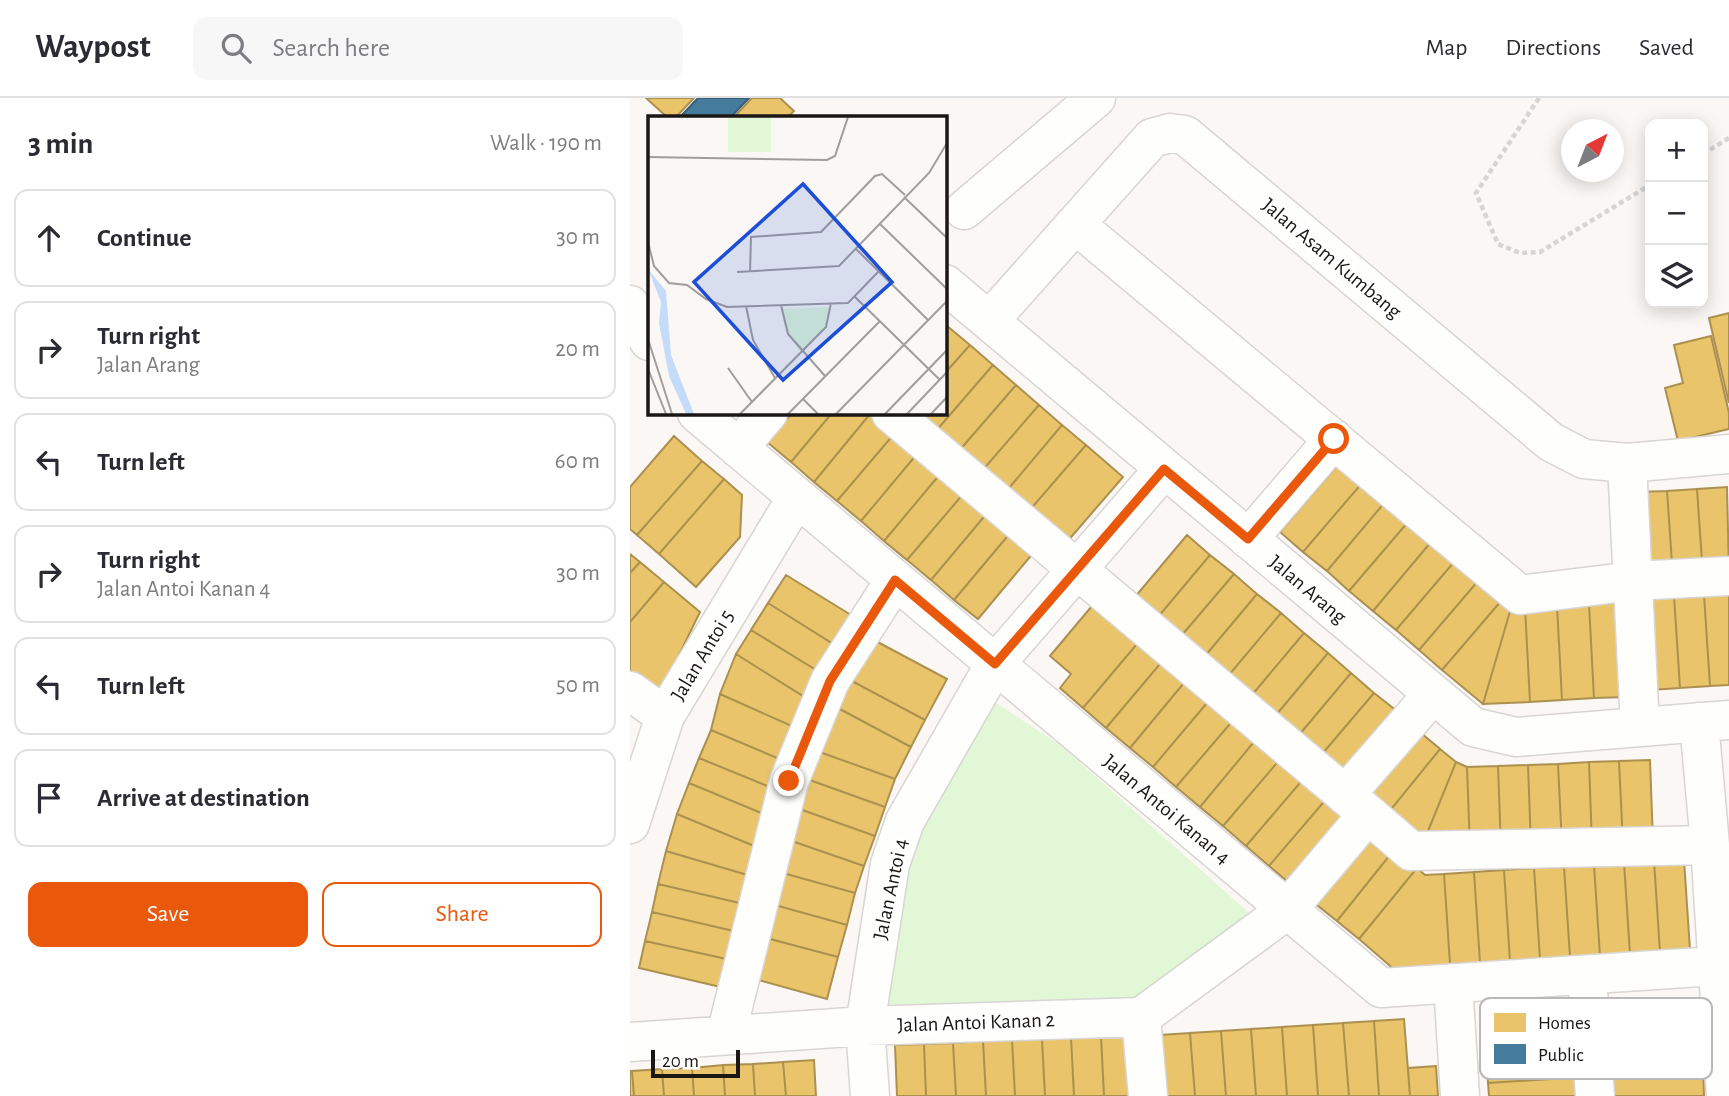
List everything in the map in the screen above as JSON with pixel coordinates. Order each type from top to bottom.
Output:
[{"type":"street","points":[[964,210],[1096,98]]},
{"type":"street","name":"Jalan Asam Kumbang","points":[[989,321],[1152,138],[1170,133],[1185,135],[1551,442],[1584,459],[1627,463],[1729,454]]},
{"type":"street","points":[[1075,224],[1520,595],[1633,581],[1729,576]]},
{"type":"street","name":"Jalan Arang","points":[[947,286],[1473,727],[1517,737],[1714,721]]},
{"type":"street","points":[[630,305],[648,339]]},
{"type":"street","name":"Jalan Antoi Kanan 4","points":[[699,415],[1381,988],[1716,966]]},
{"type":"street","points":[[738,447],[766,415]]},
{"type":"street","points":[[893,415],[1411,851],[1710,845]]},
{"type":"street","points":[[1248,539],[1334,439]]},
{"type":"street","points":[[1627,463],[1640,727]]},
{"type":"street","name":"Jalan Antoi 4","points":[[870,1096],[865,1026],[890,864],[905,821],[995,664],[1164,469]]},
{"type":"street","name":"Jalan Antoi 5","points":[[630,824],[665,716],[797,497]]},
{"type":"street","points":[[726,1035],[789,781],[830,681],[895,580]]},
{"type":"street","points":[[630,691],[665,716]]},
{"type":"street","points":[[1148,1096],[1141,1017],[1287,910],[1433,694]]},
{"type":"street","points":[[1714,721],[1710,845],[1726,1096]]},
{"type":"street","points":[[1587,975],[1589,998]]},
{"type":"street","points":[[1453,983],[1460,1096]]},
{"type":"street","name":"Jalan Antoi Kanan 2","points":[[630,1042],[865,1026],[1141,1017]]},
{"type":"path","points":[[1539,98],[1476,193],[1498,244],[1520,253],[1540,252],[1645,188]]},
{"type":"path","points":[[1708,151],[1729,138]]},
{"type":"green space","points":[[981,693],[1060,745],[1265,927],[1141,1017],[865,1026],[890,864]]},
{"type":"building: Homes","points":[[646,98],[694,98],[677,116],[666,116]]},
{"type":"building: Homes","points":[[752,98],[780,98],[794,111],[789,116],[735,116]]},
{"type":"building: Homes","points":[[1729,313],[1729,403],[1709,318]]},
{"type":"building: Homes","points":[[947,326],[970,345],[947,371]]},
{"type":"building: Homes","points":[[1711,336],[1729,413],[1729,429],[1678,441],[1665,388],[1683,383],[1674,345]]},
{"type":"building: Homes","points":[[970,345],[993,365],[929,439],[912,415],[947,415],[947,371]]},
{"type":"building: Homes","points":[[993,365],[1016,385],[952,459],[929,439]]},
{"type":"building: Homes","points":[[1016,385],[1039,405],[975,479],[952,459]]},
{"type":"building: Homes","points":[[1039,405],[1062,425],[999,500],[975,479]]},
{"type":"building: Homes","points":[[790,415],[830,415],[791,462],[767,442]]},
{"type":"building: Homes","points":[[830,415],[869,415],[814,482],[791,462]]},
{"type":"building: Homes","points":[[869,415],[894,434],[837,501],[814,482]]},
{"type":"building: Homes","points":[[1062,425],[1086,445],[1022,519],[999,500]]},
{"type":"building: Homes","points":[[894,434],[917,454],[861,521],[837,501]]},
{"type":"building: Homes","points":[[674,436],[702,461],[637,535],[630,529],[630,487]]},
{"type":"building: Homes","points":[[1086,445],[1123,477],[1059,551],[1022,519]]},
{"type":"building: Homes","points":[[917,454],[941,473],[884,541],[861,521]]},
{"type":"building: Homes","points":[[702,461],[724,479],[659,554],[637,535]]},
{"type":"building: Homes","points":[[1339,463],[1362,483],[1303,552],[1280,532]]},
{"type":"building: Homes","points":[[941,473],[964,493],[907,560],[884,541]]},
{"type":"building: Homes","points":[[724,479],[742,495],[740,537],[696,587],[659,554]]},
{"type":"building: Homes","points":[[1362,483],[1385,502],[1327,571],[1303,552]]},
{"type":"building: Homes","points":[[1727,487],[1729,574],[1703,576],[1697,489]]},
{"type":"building: Homes","points":[[1697,489],[1703,576],[1673,578],[1667,491]]},
{"type":"building: Homes","points":[[1667,491],[1673,578],[1643,579],[1637,492]]},
{"type":"building: Homes","points":[[964,493],[988,512],[931,580],[907,560]]},
{"type":"building: Homes","points":[[1385,502],[1408,522],[1349,591],[1327,571]]},
{"type":"building: Homes","points":[[988,512],[1011,532],[954,600],[931,580]]},
{"type":"building: Homes","points":[[1408,522],[1431,542],[1373,611],[1349,591]]},
{"type":"building: Homes","points":[[1011,532],[1034,552],[978,619],[954,600]]},
{"type":"building: Homes","points":[[1187,535],[1210,555],[1153,623],[1130,603]]},
{"type":"building: Homes","points":[[1431,542],[1454,562],[1396,630],[1373,611]]},
{"type":"building: Homes","points":[[630,554],[640,562],[630,573]]},
{"type":"building: Homes","points":[[1210,555],[1234,574],[1176,642],[1153,623]]},
{"type":"building: Homes","points":[[640,562],[664,582],[630,622],[630,573]]},
{"type":"building: Homes","points":[[1454,562],[1478,581],[1419,650],[1396,630]]},
{"type":"building: Homes","points":[[1234,574],[1257,594],[1200,662],[1176,642]]},
{"type":"building: Homes","points":[[786,575],[864,623],[846,652],[768,603]]},
{"type":"building: Homes","points":[[1478,581],[1501,601],[1442,670],[1419,650]]},
{"type":"building: Homes","points":[[664,582],[700,612],[656,702],[630,680],[630,622]]},
{"type":"building: Homes","points":[[1257,594],[1281,613],[1223,682],[1200,662]]},
{"type":"building: Homes","points":[[1729,594],[1729,685],[1710,686],[1704,595]]},
{"type":"building: Homes","points":[[1704,595],[1710,686],[1680,688],[1674,596]]},
{"type":"building: Homes","points":[[1674,596],[1680,688],[1650,690],[1644,598]]},
{"type":"building: Homes","points":[[1097,600],[1142,638],[1083,708],[1060,688],[1071,674],[1050,656]]},
{"type":"building: Homes","points":[[1501,601],[1511,608],[1483,704],[1442,670]]},
{"type":"building: Homes","points":[[1622,602],[1627,697],[1594,698],[1589,604]]},
{"type":"building: Homes","points":[[768,603],[846,652],[829,678],[751,630]]},
{"type":"building: Homes","points":[[1589,604],[1594,698],[1562,700],[1557,606]]},
{"type":"building: Homes","points":[[1557,606],[1562,700],[1530,702],[1525,608]]},
{"type":"building: Homes","points":[[1511,608],[1525,608],[1530,702],[1483,704]]},
{"type":"building: Homes","points":[[1281,613],[1304,633],[1247,701],[1223,682]]},
{"type":"building: Homes","points":[[751,630],[829,678],[814,703],[736,654]]},
{"type":"building: Homes","points":[[1304,633],[1328,653],[1271,721],[1247,701]]},
{"type":"building: Homes","points":[[1142,638],[1165,658],[1106,728],[1083,708]]},
{"type":"building: Homes","points":[[872,639],[947,679],[925,720],[850,680]]},
{"type":"building: Homes","points":[[1328,653],[1351,673],[1294,741],[1271,721]]},
{"type":"building: Homes","points":[[736,654],[814,703],[803,731],[720,694]]},
{"type":"building: Homes","points":[[1165,658],[1188,678],[1130,748],[1106,728]]},
{"type":"building: Homes","points":[[1351,673],[1374,693],[1317,760],[1294,741]]},
{"type":"building: Homes","points":[[1188,678],[1212,697],[1153,767],[1130,748]]},
{"type":"building: Homes","points":[[850,680],[925,720],[911,747],[836,707]]},
{"type":"building: Homes","points":[[1374,693],[1398,712],[1341,780],[1317,760]]},
{"type":"building: Homes","points":[[720,694],[803,731],[789,763],[711,730]]},
{"type":"building: Homes","points":[[1212,697],[1235,718],[1176,787],[1153,767]]},
{"type":"building: Homes","points":[[836,707],[911,747],[895,779],[814,750]]},
{"type":"building: Homes","points":[[1235,718],[1258,737],[1200,807],[1176,787]]},
{"type":"building: Homes","points":[[1415,728],[1440,749],[1384,818],[1358,796]]},
{"type":"building: Homes","points":[[711,730],[789,763],[782,792],[699,758]]},
{"type":"building: Homes","points":[[1258,737],[1282,757],[1223,826],[1200,807]]},
{"type":"building: Homes","points":[[1440,749],[1456,762],[1424,841],[1384,818]]},
{"type":"building: Homes","points":[[814,750],[895,779],[885,807],[804,778]]},
{"type":"building: Homes","points":[[1282,757],[1305,777],[1246,846],[1223,826]]},
{"type":"building: Homes","points":[[699,758],[782,792],[771,817],[689,783]]},
{"type":"building: Homes","points":[[1650,760],[1653,842],[1623,844],[1619,761]]},
{"type":"building: Homes","points":[[1619,761],[1623,844],[1592,845],[1589,762]]},
{"type":"building: Homes","points":[[1456,762],[1467,767],[1470,849],[1424,841]]},
{"type":"building: Homes","points":[[1589,762],[1592,845],[1562,846],[1558,764]]},
{"type":"building: Homes","points":[[1558,764],[1562,846],[1531,847],[1528,765]]},
{"type":"building: Homes","points":[[1528,765],[1531,847],[1501,848],[1498,766]]},
{"type":"building: Homes","points":[[1498,766],[1501,848],[1470,849],[1467,767]]},
{"type":"building: Homes","points":[[1305,777],[1328,797],[1269,866],[1246,846]]},
{"type":"building: Homes","points":[[804,778],[885,807],[875,836],[794,807]]},
{"type":"building: Homes","points":[[689,783],[771,817],[759,848],[677,814]]},
{"type":"building: Homes","points":[[1328,797],[1352,816],[1293,886],[1269,866]]},
{"type":"building: Homes","points":[[794,807],[875,836],[864,866],[783,838]]},
{"type":"building: Homes","points":[[677,814],[759,848],[751,876],[666,851]]},
{"type":"building: Homes","points":[[1370,830],[1394,850],[1337,921],[1312,901]]},
{"type":"building: Homes","points":[[783,838],[864,866],[855,893],[772,870]]},
{"type":"building: Homes","points":[[1394,850],[1417,868],[1359,939],[1337,921]]},
{"type":"building: Homes","points":[[666,851],[751,876],[744,904],[658,884]]},
{"type":"building: Homes","points":[[1684,860],[1690,950],[1660,952],[1654,861]]},
{"type":"building: Homes","points":[[1654,861],[1660,952],[1630,954],[1624,863]]},
{"type":"building: Homes","points":[[1624,863],[1630,954],[1600,956],[1594,865]]},
{"type":"building: Homes","points":[[1594,865],[1600,956],[1570,957],[1564,867]]},
{"type":"building: Homes","points":[[1564,867],[1570,957],[1540,959],[1534,868]]},
{"type":"building: Homes","points":[[1417,868],[1425,875],[1444,874],[1450,964],[1397,972],[1359,939]]},
{"type":"building: Homes","points":[[1534,868],[1540,959],[1510,961],[1504,870]]},
{"type":"building: Homes","points":[[772,870],[855,893],[847,925],[764,902]]},
{"type":"building: Homes","points":[[1504,870],[1510,961],[1480,963],[1474,872]]},
{"type":"building: Homes","points":[[1474,872],[1480,963],[1450,964],[1444,874]]},
{"type":"building: Homes","points":[[658,884],[744,904],[738,932],[652,912]]},
{"type":"building: Homes","points":[[764,902],[847,925],[838,957],[755,935]]},
{"type":"building: Homes","points":[[652,912],[738,932],[731,960],[645,941]]},
{"type":"building: Homes","points":[[755,935],[838,957],[827,999],[744,976]]},
{"type":"building: Homes","points":[[645,941],[731,960],[725,988],[639,968]]},
{"type":"building: Homes","points":[[1404,1019],[1410,1096],[1379,1096],[1374,1021]]},
{"type":"building: Homes","points":[[1374,1021],[1379,1096],[1349,1096],[1343,1023]]},
{"type":"building: Homes","points":[[1343,1023],[1349,1096],[1318,1096],[1313,1025]]},
{"type":"building: Homes","points":[[1313,1025],[1318,1096],[1287,1096],[1282,1027]]},
{"type":"building: Homes","points":[[1282,1027],[1287,1096],[1256,1096],[1251,1029]]},
{"type":"building: Homes","points":[[1251,1029],[1256,1096],[1226,1096],[1221,1031]]},
{"type":"building: Homes","points":[[1221,1031],[1226,1096],[1195,1096],[1190,1033]]},
{"type":"building: Homes","points":[[1190,1033],[1195,1096],[1164,1096],[1160,1035]]},
{"type":"building: Homes","points":[[1130,1035],[1133,1096],[1104,1096],[1101,1036]]},
{"type":"building: Homes","points":[[1101,1036],[1104,1096],[1074,1096],[1071,1037]]},
{"type":"building: Homes","points":[[1071,1037],[1074,1096],[1045,1096],[1042,1039]]},
{"type":"building: Homes","points":[[1042,1039],[1045,1096],[1015,1096],[1012,1040]]},
{"type":"building: Homes","points":[[1012,1040],[1015,1096],[986,1096],[983,1041]]},
{"type":"building: Homes","points":[[983,1041],[986,1096],[956,1096],[953,1043]]},
{"type":"building: Homes","points":[[953,1043],[956,1096],[926,1096],[924,1044]]},
{"type":"building: Homes","points":[[924,1044],[926,1096],[897,1096],[895,1045]]},
{"type":"building: Homes","points":[[814,1060],[816,1096],[786,1096],[783,1062]]},
{"type":"building: Homes","points":[[783,1062],[786,1096],[755,1096],[753,1064]]},
{"type":"building: Homes","points":[[753,1064],[755,1096],[725,1096],[723,1065]]},
{"type":"building: Homes","points":[[723,1065],[725,1096],[694,1096],[692,1068]]},
{"type":"building: Homes","points":[[1436,1066],[1438,1096],[1410,1096],[1408,1068]]},
{"type":"building: Homes","points":[[692,1068],[694,1096],[664,1096],[662,1069]]},
{"type":"building: Homes","points":[[662,1069],[664,1096],[634,1096],[632,1071]]},
{"type":"building: Homes","points":[[632,1071],[634,1096],[630,1096]]},
{"type":"building: Homes","points":[[1488,1079],[1551,1079],[1488,1083]]},
{"type":"building: Homes","points":[[1582,1079],[1583,1096],[1489,1096],[1488,1083]]},
{"type":"building: Homes","points":[[1603,1079],[1703,1079],[1704,1096],[1604,1096]]},
{"type":"building: Public","points":[[698,98],[749,98],[732,116],[681,116]]},
{"type":"route","points":[[789,781],[830,681],[895,580],[995,664],[1164,469],[1248,539],[1334,439]]}]
